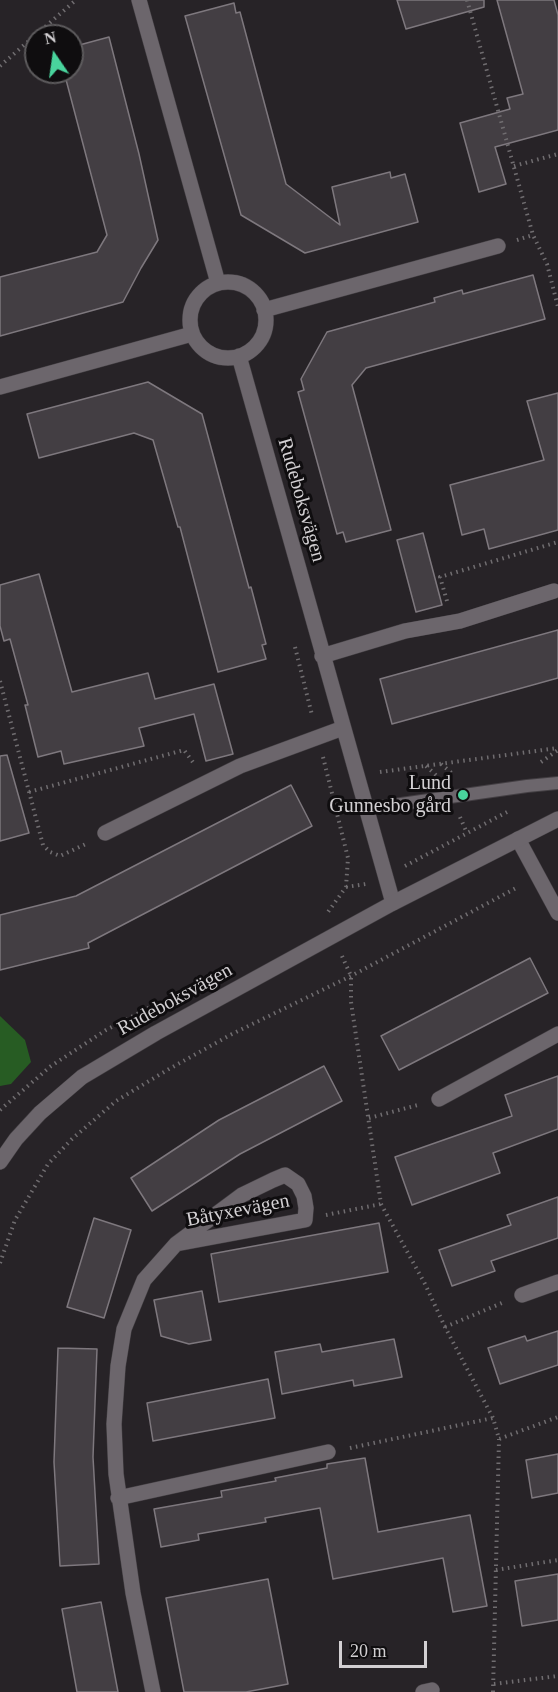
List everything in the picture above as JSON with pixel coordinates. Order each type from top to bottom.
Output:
[{"type":"street","points":[[139,0],[218,283]]},
{"type":"street","points":[[264,310],[498,246]]},
{"type":"street","points":[[230,282],[251,290],[259,299],[264,310],[266,321],[264,332],[250,350],[239,356],[217,357],[198,344],[192,334],[191,309],[197,297],[218,283],[230,282]]},
{"type":"street","points":[[0,387],[192,334]]},
{"type":"street","name":"Rudeboksvägen","points":[[239,356],[393,903]]},
{"type":"street","points":[[322,656],[405,631],[453,622],[554,591]]},
{"type":"street","points":[[105,833],[240,766],[343,728]]},
{"type":"street","name":"Rudeboksvägen","points":[[0,1162],[16,1138],[40,1113],[82,1077],[156,1033],[393,903],[558,819]]},
{"type":"street","points":[[518,839],[558,913]]},
{"type":"street","points":[[438,1099],[558,1034]]},
{"type":"street","name":"Båtyxevägen","points":[[153,1692],[133,1593],[118,1498],[114,1424],[118,1366],[124,1329],[144,1280],[176,1244],[242,1195],[285,1175],[298,1184],[304,1196],[305,1220],[176,1244]]},
{"type":"street","points":[[522,1295],[558,1282]]},
{"type":"street","points":[[118,1498],[328,1452]]},
{"type":"lane","points":[[366,809],[558,783]]},
{"type":"path","points":[[0,66],[76,0]]},
{"type":"path","points":[[467,0],[533,236],[547,264],[558,307]]},
{"type":"path","points":[[514,166],[558,154]]},
{"type":"path","points":[[453,622],[440,577],[558,542]]},
{"type":"path","points":[[0,681],[43,845],[50,852],[60,856],[84,846],[105,833]]},
{"type":"path","points":[[318,737],[348,858],[346,887],[324,917],[351,976],[351,1002],[381,1204],[425,1284],[493,1418],[499,1439],[493,1692]]},
{"type":"path","points":[[329,782],[356,775],[558,748]]},
{"type":"path","points":[[29,792],[184,750],[208,782]]},
{"type":"path","points":[[346,887],[364,884],[385,876],[513,809]]},
{"type":"path","points":[[0,1263],[15,1220],[48,1164],[72,1139],[116,1101],[232,1034],[351,976],[538,877]]},
{"type":"path","points":[[0,1110],[51,1066],[106,1029],[168,998]]},
{"type":"path","points":[[369,1118],[438,1099]]},
{"type":"path","points":[[305,1220],[381,1204]]},
{"type":"path","points":[[445,1327],[522,1295]]},
{"type":"path","points":[[499,1439],[558,1417]]},
{"type":"path","points":[[328,1452],[493,1418]]},
{"type":"path","points":[[496,1570],[558,1560]]},
{"type":"path","points":[[494,1684],[558,1676]]},
{"type":"green space","points":[[0,1016],[25,1040],[31,1062],[11,1084],[0,1086]]},
{"type":"building","points":[[397,0],[484,0],[484,7],[406,29]]},
{"type":"building","points":[[497,0],[554,0],[558,15],[558,130],[495,147],[506,184],[479,192],[460,123],[510,109],[507,98],[523,94]]},
{"type":"building","points":[[234,3],[236,13],[240,12],[286,184],[340,225],[332,187],[390,172],[391,178],[405,174],[418,222],[305,253],[241,215],[185,16]]},
{"type":"building","points":[[109,37],[158,240],[123,302],[0,336],[0,277],[97,252],[107,235],[67,84],[84,84],[84,44]]},
{"type":"building","points":[[533,275],[545,319],[366,368],[352,385],[391,530],[346,542],[343,532],[337,534],[298,392],[304,390],[301,379],[327,332],[435,302],[434,298],[462,290],[463,294]]},
{"type":"building","points":[[148,382],[202,414],[266,644],[262,645],[266,659],[218,672],[180,527],[178,527],[153,440],[134,433],[39,458],[27,414]]},
{"type":"building","points":[[558,393],[558,530],[489,549],[484,529],[462,535],[450,485],[544,460],[527,401]]},
{"type":"building","points":[[423,533],[442,605],[416,612],[397,540]]},
{"type":"building","points":[[39,574],[72,692],[148,673],[155,699],[214,684],[233,754],[206,761],[194,714],[139,728],[144,746],[64,764],[61,751],[38,757],[25,705],[28,705],[10,639],[4,641],[0,626],[0,585]]},
{"type":"building","points":[[558,630],[558,678],[392,724],[380,679]]},
{"type":"building","points":[[7,755],[29,833],[0,841],[0,756]]},
{"type":"building","points":[[291,785],[312,826],[88,943],[89,948],[0,970],[0,915],[76,896]]},
{"type":"building","points":[[530,958],[548,993],[399,1070],[381,1036]]},
{"type":"building","points":[[324,1066],[342,1101],[240,1154],[152,1211],[131,1178],[219,1120]]},
{"type":"building","points":[[558,1076],[558,1129],[493,1153],[500,1173],[412,1205],[395,1157],[512,1116],[505,1095]]},
{"type":"building","points":[[558,1197],[558,1238],[491,1261],[495,1271],[452,1286],[439,1250],[511,1225],[507,1215]]},
{"type":"building","points":[[94,1218],[131,1230],[104,1318],[67,1307]]},
{"type":"building","points":[[379,1223],[388,1272],[219,1302],[211,1254]]},
{"type":"building","points":[[202,1291],[211,1340],[189,1344],[161,1336],[154,1300]]},
{"type":"building","points":[[558,1331],[558,1365],[500,1384],[488,1348],[525,1336],[527,1341]]},
{"type":"building","points":[[394,1339],[402,1377],[354,1386],[353,1380],[282,1394],[275,1352],[320,1344],[322,1352]]},
{"type":"building","points":[[58,1348],[97,1349],[93,1457],[99,1564],[60,1566],[54,1462]]},
{"type":"building","points":[[268,1379],[275,1418],[153,1441],[147,1403]]},
{"type":"building","points":[[558,1454],[558,1493],[532,1498],[526,1460]]},
{"type":"building","points":[[365,1458],[378,1532],[470,1515],[487,1606],[453,1612],[443,1558],[333,1579],[320,1508],[265,1518],[266,1522],[198,1534],[199,1540],[161,1547],[154,1509],[222,1497],[221,1491],[276,1481],[275,1478],[327,1468],[327,1464]]},
{"type":"building","points":[[558,1574],[558,1620],[522,1626],[515,1581]]},
{"type":"building","points":[[268,1579],[288,1684],[246,1692],[184,1692],[166,1598]]},
{"type":"building","points":[[101,1602],[118,1692],[77,1692],[62,1609]]},
{"type":"place","name":"Lund Gunnesbo gård","points":[[463,795]]}]
